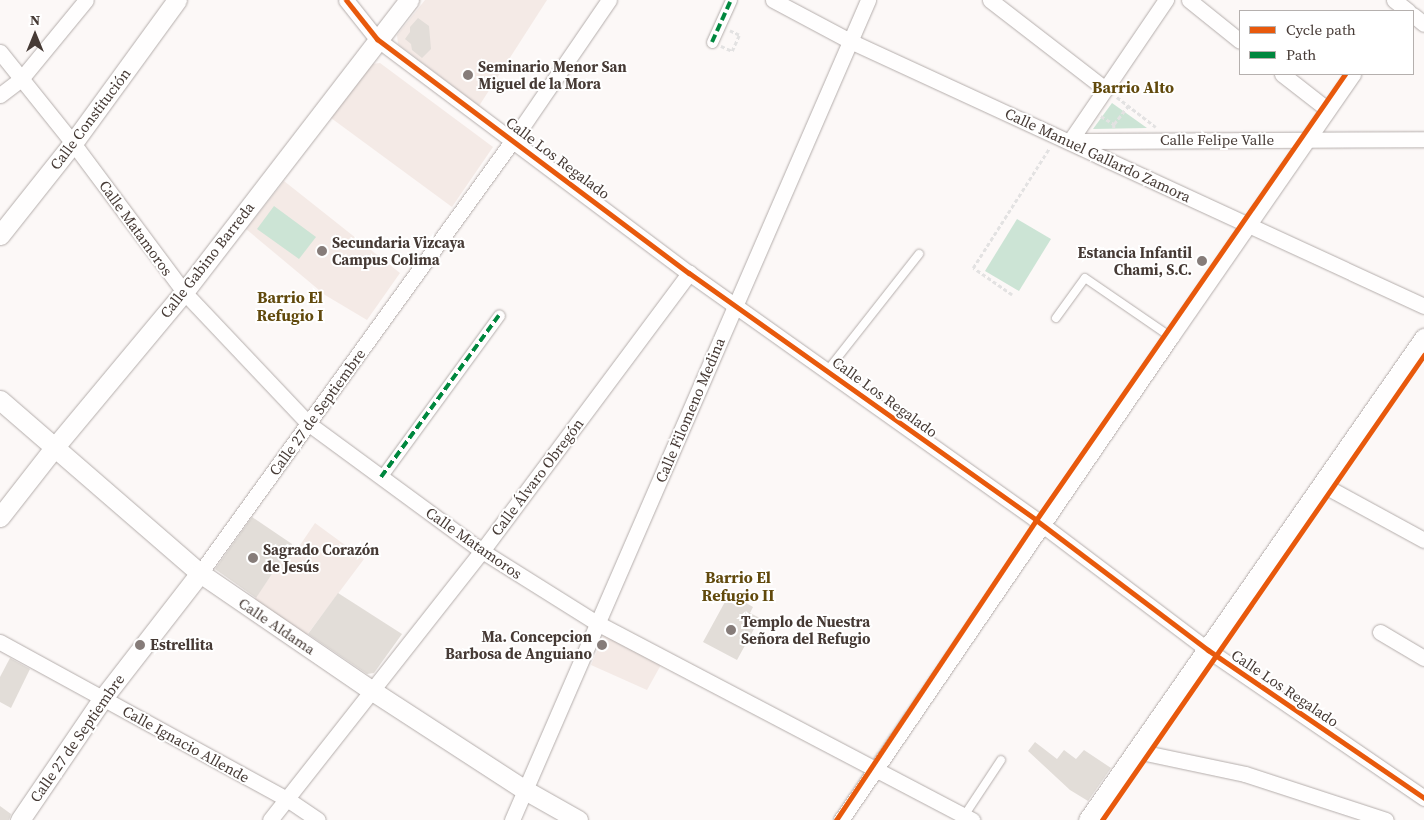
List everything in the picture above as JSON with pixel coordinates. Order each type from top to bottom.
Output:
[{"type":"street","points":[[0,95],[21,79],[86,0]]},
{"type":"street","name":"Calle Constitución","points":[[0,235],[73,143],[177,0]]},
{"type":"street","name":"Calle Los Regalado","points":[[346,0],[377,39],[689,273],[1043,525],[1208,650],[1424,798]]},
{"type":"street","name":"Calle Gabino Barreda","points":[[0,517],[54,448],[184,292],[377,39],[410,0]]},
{"type":"street","name":"Calle 27 de Septiembre","points":[[20,820],[102,698],[200,573],[310,424],[513,140],[609,0]]},
{"type":"street","points":[[712,42],[731,0]]},
{"type":"street","name":"Calle Manuel Gallardo Zamora","points":[[773,0],[850,41],[1064,138],[1249,226],[1424,306]]},
{"type":"street","name":"Calle Filomeno Medina","points":[[512,820],[868,0]]},
{"type":"street","points":[[990,0],[1106,89]]},
{"type":"street","points":[[1064,138],[1091,110],[1166,0]]},
{"type":"street","points":[[1189,0],[1239,40]]},
{"type":"street","points":[[1414,16],[1424,24]]},
{"type":"street","name":"Calle Matamoros","points":[[0,52],[73,143],[184,292],[310,424],[482,551],[597,623],[968,818]]},
{"type":"street","points":[[1283,75],[1328,110]]},
{"type":"street","points":[[841,820],[1352,75]]},
{"type":"street","name":"Calle Felipe Valle","points":[[1064,138],[1114,141],[1424,139]]},
{"type":"street","name":"Calle Álvaro Obregón","points":[[270,820],[482,551],[689,273]]},
{"type":"street","points":[[381,477],[500,315]]},
{"type":"street","points":[[1088,820],[1424,338]]},
{"type":"street","name":"Calle Aldama","points":[[0,400],[200,573],[371,690],[525,790],[578,820]]},
{"type":"street","points":[[1323,485],[1424,540]]},
{"type":"street","points":[[1380,632],[1424,658]]},
{"type":"street","name":"Calle Ignacio Allende","points":[[0,642],[287,799],[318,820]]},
{"type":"street","points":[[1136,751],[1245,774],[1386,820]]},
{"type":"lane","points":[[828,371],[919,254]]},
{"type":"lane","points":[[1056,318],[1085,278],[1171,337]]},
{"type":"lane","points":[[968,818],[1000,760]]},
{"type":"path","points":[[712,42],[732,51],[739,35],[719,26]]},
{"type":"path","points":[[1106,89],[1173,140]]},
{"type":"path","points":[[1114,141],[1114,124],[1128,106]]},
{"type":"path","points":[[1091,110],[1114,124]]},
{"type":"path","points":[[1012,296],[972,268],[1064,138]]},
{"type":"shaded area","name":"Seminario Menor San Miguel de la Mora","points":[[425,0],[547,0],[479,106],[398,44],[397,35]]},
{"type":"shaded area","points":[[380,63],[493,147],[452,207],[331,118],[372,64]]},
{"type":"shaded area","name":"Secundaria Vizcaya Campus Colima","points":[[284,181],[400,273],[367,320],[325,295],[246,229]]},
{"type":"shaded area","points":[[315,523],[364,559],[307,635],[254,600],[292,545],[298,548]]},
{"type":"shaded area","points":[[605,633],[662,663],[647,690],[591,665]]},
{"type":"green space","points":[[1112,103],[1147,128],[1093,129]]},
{"type":"green space","points":[[274,206],[316,237],[299,259],[257,229]]},
{"type":"green space","points":[[1017,219],[1051,239],[1019,291],[985,271]]},
{"type":"building","points":[[418,18],[429,26],[431,49],[422,58],[412,50],[411,44],[405,39],[410,32],[410,27]]},
{"type":"building","name":"Sagrado Corazón de Jesús","points":[[252,517],[292,544],[256,598],[215,569]]},
{"type":"building","points":[[338,593],[402,634],[374,673],[367,674],[308,634]]},
{"type":"building","name":"Templo de Nuestra Señora del Refugio","points":[[726,600],[737,606],[741,600],[753,607],[750,613],[760,618],[737,660],[703,642]]},
{"type":"building","points":[[10,658],[30,669],[11,708],[0,702],[0,677]]},
{"type":"building","points":[[1035,742],[1057,759],[1064,750],[1076,759],[1084,750],[1111,768],[1088,801],[1070,790],[1028,751]]},
{"type":"building","points":[[0,806],[11,814],[9,820],[0,820]]},
{"type":"marked path","points":[[712,42],[731,0]]},
{"type":"marked path","points":[[381,477],[499,315]]},
{"type":"cycle path","points":[[346,0],[377,39],[689,273],[1036,520],[1208,650],[1424,798]]},
{"type":"cycle path","points":[[836,820],[1036,520],[1344,75]]},
{"type":"cycle path","points":[[1102,820],[1424,355]]},
{"type":"place","name":"Seminario Menor San Miguel de la Mora","points":[[468,75]]},
{"type":"place","name":"Secundaria Vizcaya Campus Colima","points":[[322,251]]},
{"type":"place","name":"Estancia Infantil Chami, S.C.","points":[[1202,261]]},
{"type":"place","name":"Sagrado Corazón de Jesús","points":[[253,558]]},
{"type":"place","name":"Templo de Nuestra Señora del Refugio","points":[[731,630]]},
{"type":"place","name":"Estrellita","points":[[140,645]]},
{"type":"place","name":"Ma. Concepcion Barbosa de Anguiano","points":[[602,645]]},
{"type":"district","name":"Barrio Alto","points":[[1133,87]]},
{"type":"district","name":"Barrio El Refugio I","points":[[290,306]]},
{"type":"district","name":"Barrio El Refugio II","points":[[738,586]]}]
